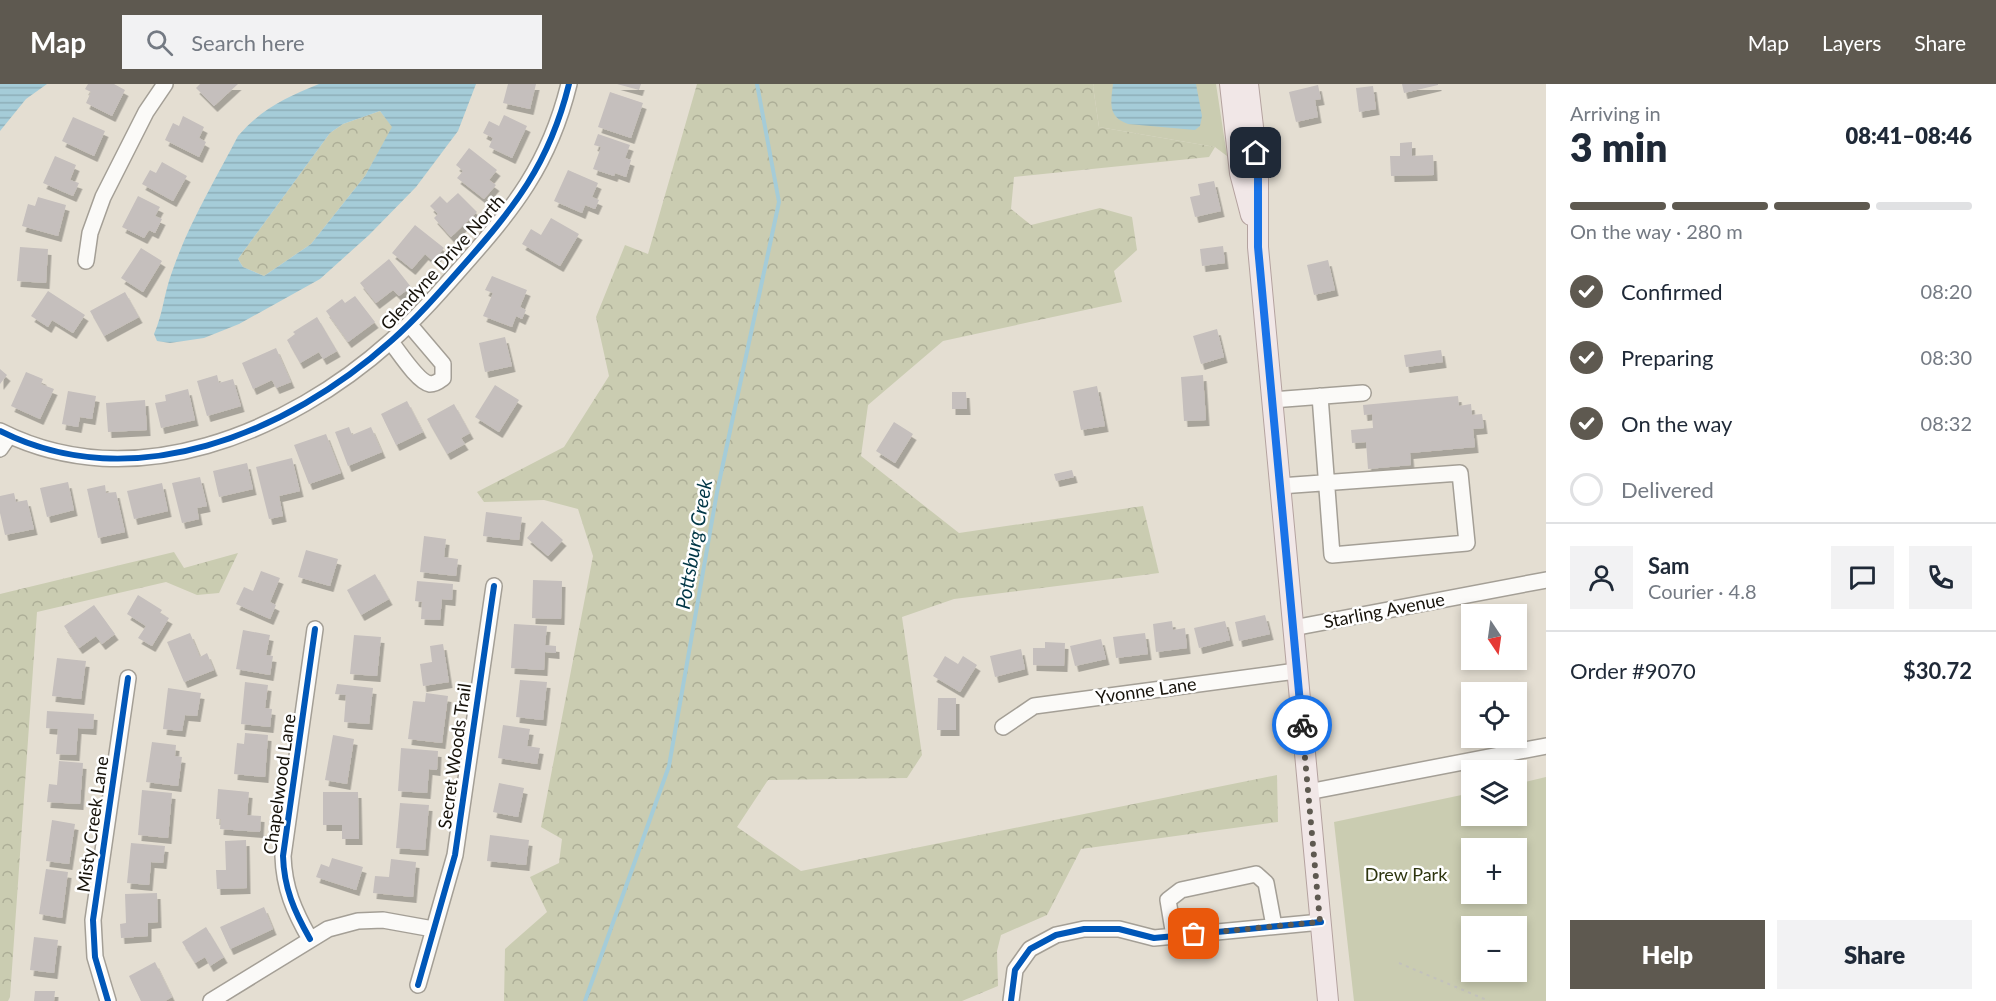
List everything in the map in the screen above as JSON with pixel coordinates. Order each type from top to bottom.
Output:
[{"type":"main road","points":[[1230,84],[1240,173],[1258,247]]},
{"type":"main road","points":[[1248,84],[1258,170],[1258,247],[1328,1001]]},
{"type":"street","points":[[86,261],[90,233],[103,197],[146,112],[165,84]]},
{"type":"street","name":"Glendyne Drive North","points":[[5,434],[51,450],[83,457],[138,459],[191,450],[258,427],[317,397],[346,378],[391,342],[505,218],[526,187],[551,141],[569,84]]},
{"type":"street","points":[[391,342],[421,379],[429,384],[437,383],[443,378],[443,364],[409,324]]},
{"type":"street","points":[[1272,400],[1363,393]]},
{"type":"street","points":[[1280,486],[1326,483],[1460,473],[1467,543],[1332,555],[1326,483],[1320,396]]},
{"type":"street","points":[[0,449],[5,434]]},
{"type":"street","name":"Starling Avenue","points":[[1293,628],[1546,580]]},
{"type":"street","name":"Secret Woods Trail","points":[[418,986],[455,855],[494,586]]},
{"type":"street","name":"Chapelwood Lane","points":[[310,939],[288,895],[283,871],[283,856],[315,629]]},
{"type":"street","name":"Yvonne Lane","points":[[1003,727],[1034,706],[1296,671]]},
{"type":"street","name":"Misty Creek Lane","points":[[108,1001],[95,957],[93,920],[128,678]]},
{"type":"street","points":[[1308,792],[1546,746]]},
{"type":"street","points":[[1174,936],[1168,900],[1181,890],[1256,873],[1266,883],[1274,926]]},
{"type":"street","points":[[211,1001],[328,928],[358,921],[382,920],[433,929]]},
{"type":"street","points":[[1011,1001],[1014,970],[1030,950],[1056,935],[1084,929],[1119,929],[1154,938],[1320,922]]},
{"type":"path","points":[[1399,963],[1489,1001]]},
{"type":"green space","points":[[697,84],[1094,84],[1099,127],[1215,147],[1209,157],[1014,177],[1011,209],[1031,225],[1100,208],[1132,217],[1137,250],[1114,271],[1122,302],[943,341],[868,405],[861,456],[959,533],[1143,506],[1159,573],[954,599],[902,617],[922,755],[907,778],[768,780],[737,827],[801,871],[1277,775],[1278,822],[1081,849],[1047,915],[1001,935],[997,951],[998,986],[962,1001],[504,1001],[505,949],[547,912],[530,877],[559,863],[562,839],[541,827],[593,556],[578,509],[544,500],[484,502],[477,492],[564,447],[609,376],[596,317],[625,245],[648,254]]},
{"type":"green space","points":[[1094,84],[1216,84],[1227,156],[1215,147],[1099,127]]},
{"type":"green space","points":[[380,111],[393,127],[365,176],[311,244],[264,276],[243,267],[238,259],[330,133],[343,124]]},
{"type":"green space","points":[[174,552],[184,568],[238,553],[219,593],[197,595],[166,582],[37,612],[10,997],[8,1001],[0,1001],[0,594]]},
{"type":"green space","name":"Drew Park","points":[[1546,777],[1546,1001],[1354,1001],[1334,822],[1461,795],[1461,826],[1527,826],[1527,782]]},
{"type":"water","points":[[0,84],[47,84],[26,99],[0,131]]},
{"type":"water","points":[[319,84],[476,84],[458,131],[416,187],[369,235],[320,279],[239,324],[204,338],[170,343],[157,341],[154,334],[178,254],[238,136],[265,111]],"holes":[[[380,111],[392,127],[365,176],[311,244],[264,276],[243,267],[238,259],[330,133],[343,124]]]},
{"type":"water","points":[[1113,84],[1196,84],[1202,116],[1200,126],[1195,130],[1128,124],[1121,121],[1113,113]]},
{"type":"building","points":[[88,84],[114,84],[125,90],[112,116],[86,103],[91,92],[85,89]]},
{"type":"building","points":[[200,84],[238,84],[214,106],[196,88]]},
{"type":"building","points":[[508,84],[536,84],[530,109],[503,103]]},
{"type":"building","points":[[617,84],[641,84],[639,90]]},
{"type":"building","points":[[1402,84],[1438,84],[1438,85],[1404,93]]},
{"type":"building","points":[[1318,85],[1321,99],[1315,100],[1318,117],[1296,122],[1289,92]]},
{"type":"building","points":[[1373,86],[1376,109],[1359,112],[1356,88]]},
{"type":"building","points":[[610,92],[643,103],[631,138],[598,127]]},
{"type":"building","points":[[504,115],[527,126],[512,158],[489,147],[493,138],[483,133],[489,121],[499,126]]},
{"type":"building","points":[[183,116],[204,127],[199,138],[206,142],[199,157],[165,140],[173,123],[179,126]]},
{"type":"building","points":[[73,117],[105,131],[94,156],[62,141]]},
{"type":"building","points":[[598,134],[630,145],[625,158],[631,160],[626,177],[615,173],[614,176],[593,169],[601,147],[594,145]]},
{"type":"building","points":[[1412,142],[1412,156],[1433,155],[1434,175],[1391,176],[1390,156],[1400,156],[1400,143]]},
{"type":"building","points":[[469,148],[497,170],[489,180],[496,185],[484,199],[457,178],[463,171],[456,165]]},
{"type":"building","points":[[55,156],[76,165],[70,180],[79,183],[73,196],[43,183]]},
{"type":"building","points":[[162,162],[187,176],[173,201],[142,184],[150,170],[156,173]]},
{"type":"building","points":[[568,170],[598,183],[592,197],[599,200],[595,209],[585,205],[582,213],[554,201]]},
{"type":"building","points":[[1214,181],[1221,211],[1195,217],[1190,197],[1200,195],[1198,184]]},
{"type":"building","points":[[458,193],[477,212],[451,237],[434,218],[438,214],[430,206],[440,196],[447,203]]},
{"type":"building","points":[[138,196],[160,207],[155,216],[162,219],[155,233],[149,230],[144,238],[122,227]]},
{"type":"building","points":[[38,197],[66,205],[58,236],[22,226],[28,204],[35,206]]},
{"type":"building","points":[[551,218],[579,234],[560,266],[522,244],[531,229],[541,235]]},
{"type":"building","points":[[415,225],[444,248],[433,261],[425,254],[412,269],[392,253]]},
{"type":"building","points":[[1223,246],[1225,263],[1202,266],[1200,249]]},
{"type":"building","points":[[20,247],[48,249],[46,283],[17,281]]},
{"type":"building","points":[[141,248],[162,261],[143,292],[121,278]]},
{"type":"building","points":[[389,259],[411,287],[399,296],[393,290],[376,303],[360,283]]},
{"type":"building","points":[[1328,260],[1335,290],[1314,295],[1307,265]]},
{"type":"building","points":[[492,276],[527,290],[520,307],[526,310],[522,319],[516,316],[512,327],[483,316],[493,293],[485,290]]},
{"type":"building","points":[[48,291],[85,315],[73,333],[52,320],[48,327],[31,316]]},
{"type":"building","points":[[125,292],[139,317],[104,336],[90,311]]},
{"type":"building","points":[[355,296],[375,322],[348,342],[326,311],[342,299],[345,303]]},
{"type":"building","points":[[317,317],[337,351],[323,359],[319,352],[300,363],[287,340],[295,334],[293,332]]},
{"type":"building","points":[[1217,329],[1224,357],[1201,364],[1193,336]]},
{"type":"building","points":[[505,337],[512,366],[485,372],[479,343]]},
{"type":"building","points":[[276,348],[291,382],[276,388],[272,380],[253,389],[242,363]]},
{"type":"building","points":[[1441,350],[1443,362],[1406,367],[1404,355]]},
{"type":"building","points":[[0,369],[7,375],[0,384]]},
{"type":"building","points":[[26,372],[43,379],[41,384],[54,389],[40,419],[11,406]]},
{"type":"building","points":[[217,375],[219,383],[233,379],[241,406],[207,416],[197,381]]},
{"type":"building","points":[[1203,375],[1206,420],[1184,421],[1181,377]]},
{"type":"building","points":[[495,385],[519,400],[499,432],[475,417]]},
{"type":"building","points":[[1097,386],[1105,426],[1081,430],[1073,391]]},
{"type":"building","points":[[188,389],[195,420],[161,428],[155,403],[166,401],[165,395]]},
{"type":"building","points":[[68,391],[96,396],[92,419],[80,417],[78,427],[62,424]]},
{"type":"building","points":[[952,392],[966,392],[967,409],[952,409]]},
{"type":"building","points":[[1458,396],[1459,406],[1471,404],[1472,415],[1482,414],[1484,428],[1473,429],[1475,447],[1410,453],[1411,465],[1368,469],[1366,442],[1352,443],[1351,430],[1373,428],[1372,414],[1364,415],[1363,405]]},
{"type":"building","points":[[145,400],[147,430],[108,432],[106,403]]},
{"type":"building","points":[[407,401],[423,432],[396,445],[381,414]]},
{"type":"building","points":[[454,404],[470,433],[461,438],[465,444],[447,454],[427,419]]},
{"type":"building","points":[[894,422],[913,434],[895,463],[876,451]]},
{"type":"building","points":[[349,427],[352,435],[371,427],[382,452],[348,466],[335,432]]},
{"type":"building","points":[[326,434],[341,473],[309,484],[294,445]]},
{"type":"building","points":[[292,458],[300,491],[279,496],[283,516],[269,519],[256,467]]},
{"type":"building","points":[[247,463],[253,489],[219,497],[213,471]]},
{"type":"building","points":[[1072,470],[1074,477],[1056,481],[1054,474]]},
{"type":"building","points":[[200,477],[207,506],[197,508],[199,519],[182,523],[172,483]]},
{"type":"building","points":[[68,482],[74,510],[47,517],[40,488]]},
{"type":"building","points":[[162,483],[168,511],[134,519],[127,491]]},
{"type":"building","points":[[105,485],[106,493],[116,492],[125,532],[98,538],[87,489]]},
{"type":"building","points":[[14,493],[16,502],[27,500],[34,529],[5,535],[0,513],[0,496]]},
{"type":"building","points":[[486,512],[522,517],[519,540],[483,536]]},
{"type":"building","points":[[542,521],[563,540],[548,556],[527,538]]},
{"type":"building","points":[[424,536],[446,539],[444,557],[458,559],[456,576],[420,572]]},
{"type":"building","points":[[306,550],[338,559],[330,586],[298,577]]},
{"type":"building","points":[[261,571],[280,578],[270,602],[276,605],[270,619],[236,604],[244,587],[253,591]]},
{"type":"building","points":[[375,574],[389,599],[361,615],[347,590]]},
{"type":"building","points":[[533,580],[562,581],[561,619],[532,618]]},
{"type":"building","points":[[417,581],[453,584],[452,600],[442,599],[440,620],[421,619],[422,602],[415,601]]},
{"type":"building","points":[[138,595],[162,610],[160,613],[169,618],[152,646],[138,638],[146,626],[127,614]]},
{"type":"building","points":[[94,605],[115,634],[102,644],[96,636],[79,648],[64,626]]},
{"type":"building","points":[[1265,615],[1270,634],[1239,641],[1235,622]]},
{"type":"building","points":[[1172,621],[1173,630],[1185,628],[1187,648],[1156,652],[1153,624]]},
{"type":"building","points":[[1225,621],[1230,640],[1199,648],[1194,628]]},
{"type":"building","points":[[514,624],[547,626],[545,645],[556,646],[556,653],[545,652],[544,670],[511,668]]},
{"type":"building","points":[[243,630],[270,635],[266,655],[273,656],[270,675],[236,669]]},
{"type":"building","points":[[190,633],[200,657],[207,653],[214,670],[184,682],[167,642]]},
{"type":"building","points":[[1145,633],[1148,654],[1116,658],[1113,637]]},
{"type":"building","points":[[354,635],[381,637],[377,676],[350,674]]},
{"type":"building","points":[[1101,639],[1106,659],[1075,666],[1070,646]]},
{"type":"building","points":[[1045,642],[1065,643],[1064,666],[1033,665],[1033,648],[1045,648]]},
{"type":"building","points":[[443,644],[449,682],[423,686],[420,664],[432,662],[430,646]]},
{"type":"building","points":[[1021,649],[1025,669],[995,677],[990,656]]},
{"type":"building","points":[[945,656],[958,664],[963,656],[977,665],[960,692],[933,676]]},
{"type":"building","points":[[57,658],[86,661],[81,699],[52,696]]},
{"type":"building","points":[[520,680],[547,682],[543,720],[516,717]]},
{"type":"building","points":[[245,682],[268,685],[265,708],[272,709],[270,727],[241,724]]},
{"type":"building","points":[[337,684],[373,688],[369,724],[344,722],[346,695],[335,694]]},
{"type":"building","points":[[168,688],[201,693],[197,716],[185,715],[182,731],[163,729]]},
{"type":"building","points":[[426,693],[448,696],[442,743],[408,739],[413,701],[425,702]]},
{"type":"building","points":[[938,698],[956,698],[956,730],[937,730]]},
{"type":"building","points":[[47,711],[94,714],[93,729],[78,728],[76,755],[56,754],[58,729],[46,728]]},
{"type":"building","points":[[503,725],[530,729],[527,746],[540,748],[537,764],[498,758]]},
{"type":"building","points":[[245,733],[268,735],[265,777],[234,774],[237,743],[244,744]]},
{"type":"building","points":[[333,735],[354,739],[347,784],[325,780]]},
{"type":"building","points":[[152,742],[176,745],[175,756],[182,757],[178,786],[146,782]]},
{"type":"building","points":[[401,748],[438,751],[437,770],[429,769],[427,793],[398,791]]},
{"type":"building","points":[[59,761],[83,763],[80,804],[47,802],[49,784],[57,785]]},
{"type":"building","points":[[499,783],[524,788],[518,817],[493,812]]},
{"type":"building","points":[[218,789],[249,792],[247,815],[261,816],[260,832],[220,829],[221,819],[216,819]]},
{"type":"building","points":[[142,790],[172,793],[168,838],[138,835]]},
{"type":"building","points":[[323,792],[358,792],[359,839],[342,839],[342,825],[323,825]]},
{"type":"building","points":[[400,803],[429,805],[425,850],[396,848]]},
{"type":"building","points":[[52,820],[75,824],[69,864],[46,861]]},
{"type":"building","points":[[490,835],[529,840],[526,865],[487,861]]},
{"type":"building","points":[[246,840],[247,888],[217,889],[216,870],[226,870],[225,841]]},
{"type":"building","points":[[131,843],[165,846],[163,863],[151,862],[149,885],[127,883]]},
{"type":"building","points":[[332,858],[363,867],[356,890],[316,877],[321,864],[329,867]]},
{"type":"building","points":[[391,859],[416,862],[413,897],[373,893],[375,876],[389,877]]},
{"type":"building","points":[[46,869],[68,872],[62,918],[39,914]]},
{"type":"building","points":[[157,893],[158,922],[148,923],[148,936],[121,938],[120,924],[126,923],[125,894]]},
{"type":"building","points":[[264,907],[273,929],[230,949],[220,927]]},
{"type":"building","points":[[206,927],[224,957],[210,966],[205,957],[195,963],[182,942]]},
{"type":"building","points":[[34,937],[58,940],[54,973],[30,970]]},
{"type":"building","points":[[155,962],[172,997],[165,1001],[141,1001],[129,976]]},
{"type":"building","points":[[35,991],[55,991],[54,1001],[34,1001]]},
{"type":"waterway","name":"Pottsburg Creek","points":[[585,1001],[669,766],[717,492],[779,202],[757,84]]},
{"type":"cycle path","points":[[0,431],[51,450],[103,458],[155,456],[207,446],[257,428],[305,403],[350,374],[400,333],[497,226],[540,162],[561,113],[569,84]]},
{"type":"cycle path","points":[[418,985],[455,855],[494,586]]},
{"type":"cycle path","points":[[310,939],[291,899],[285,879],[283,856],[315,629]]},
{"type":"cycle path","points":[[108,1001],[95,957],[93,920],[128,678]]},
{"type":"cycle path","points":[[1011,1001],[1015,970],[1030,949],[1056,935],[1084,929],[1119,929],[1154,938],[1321,922]]},
{"type":"way so far","points":[[1194,934],[1320,922],[1302,725]]},
{"type":"route","points":[[1256,153],[1258,247],[1302,725]]}]
